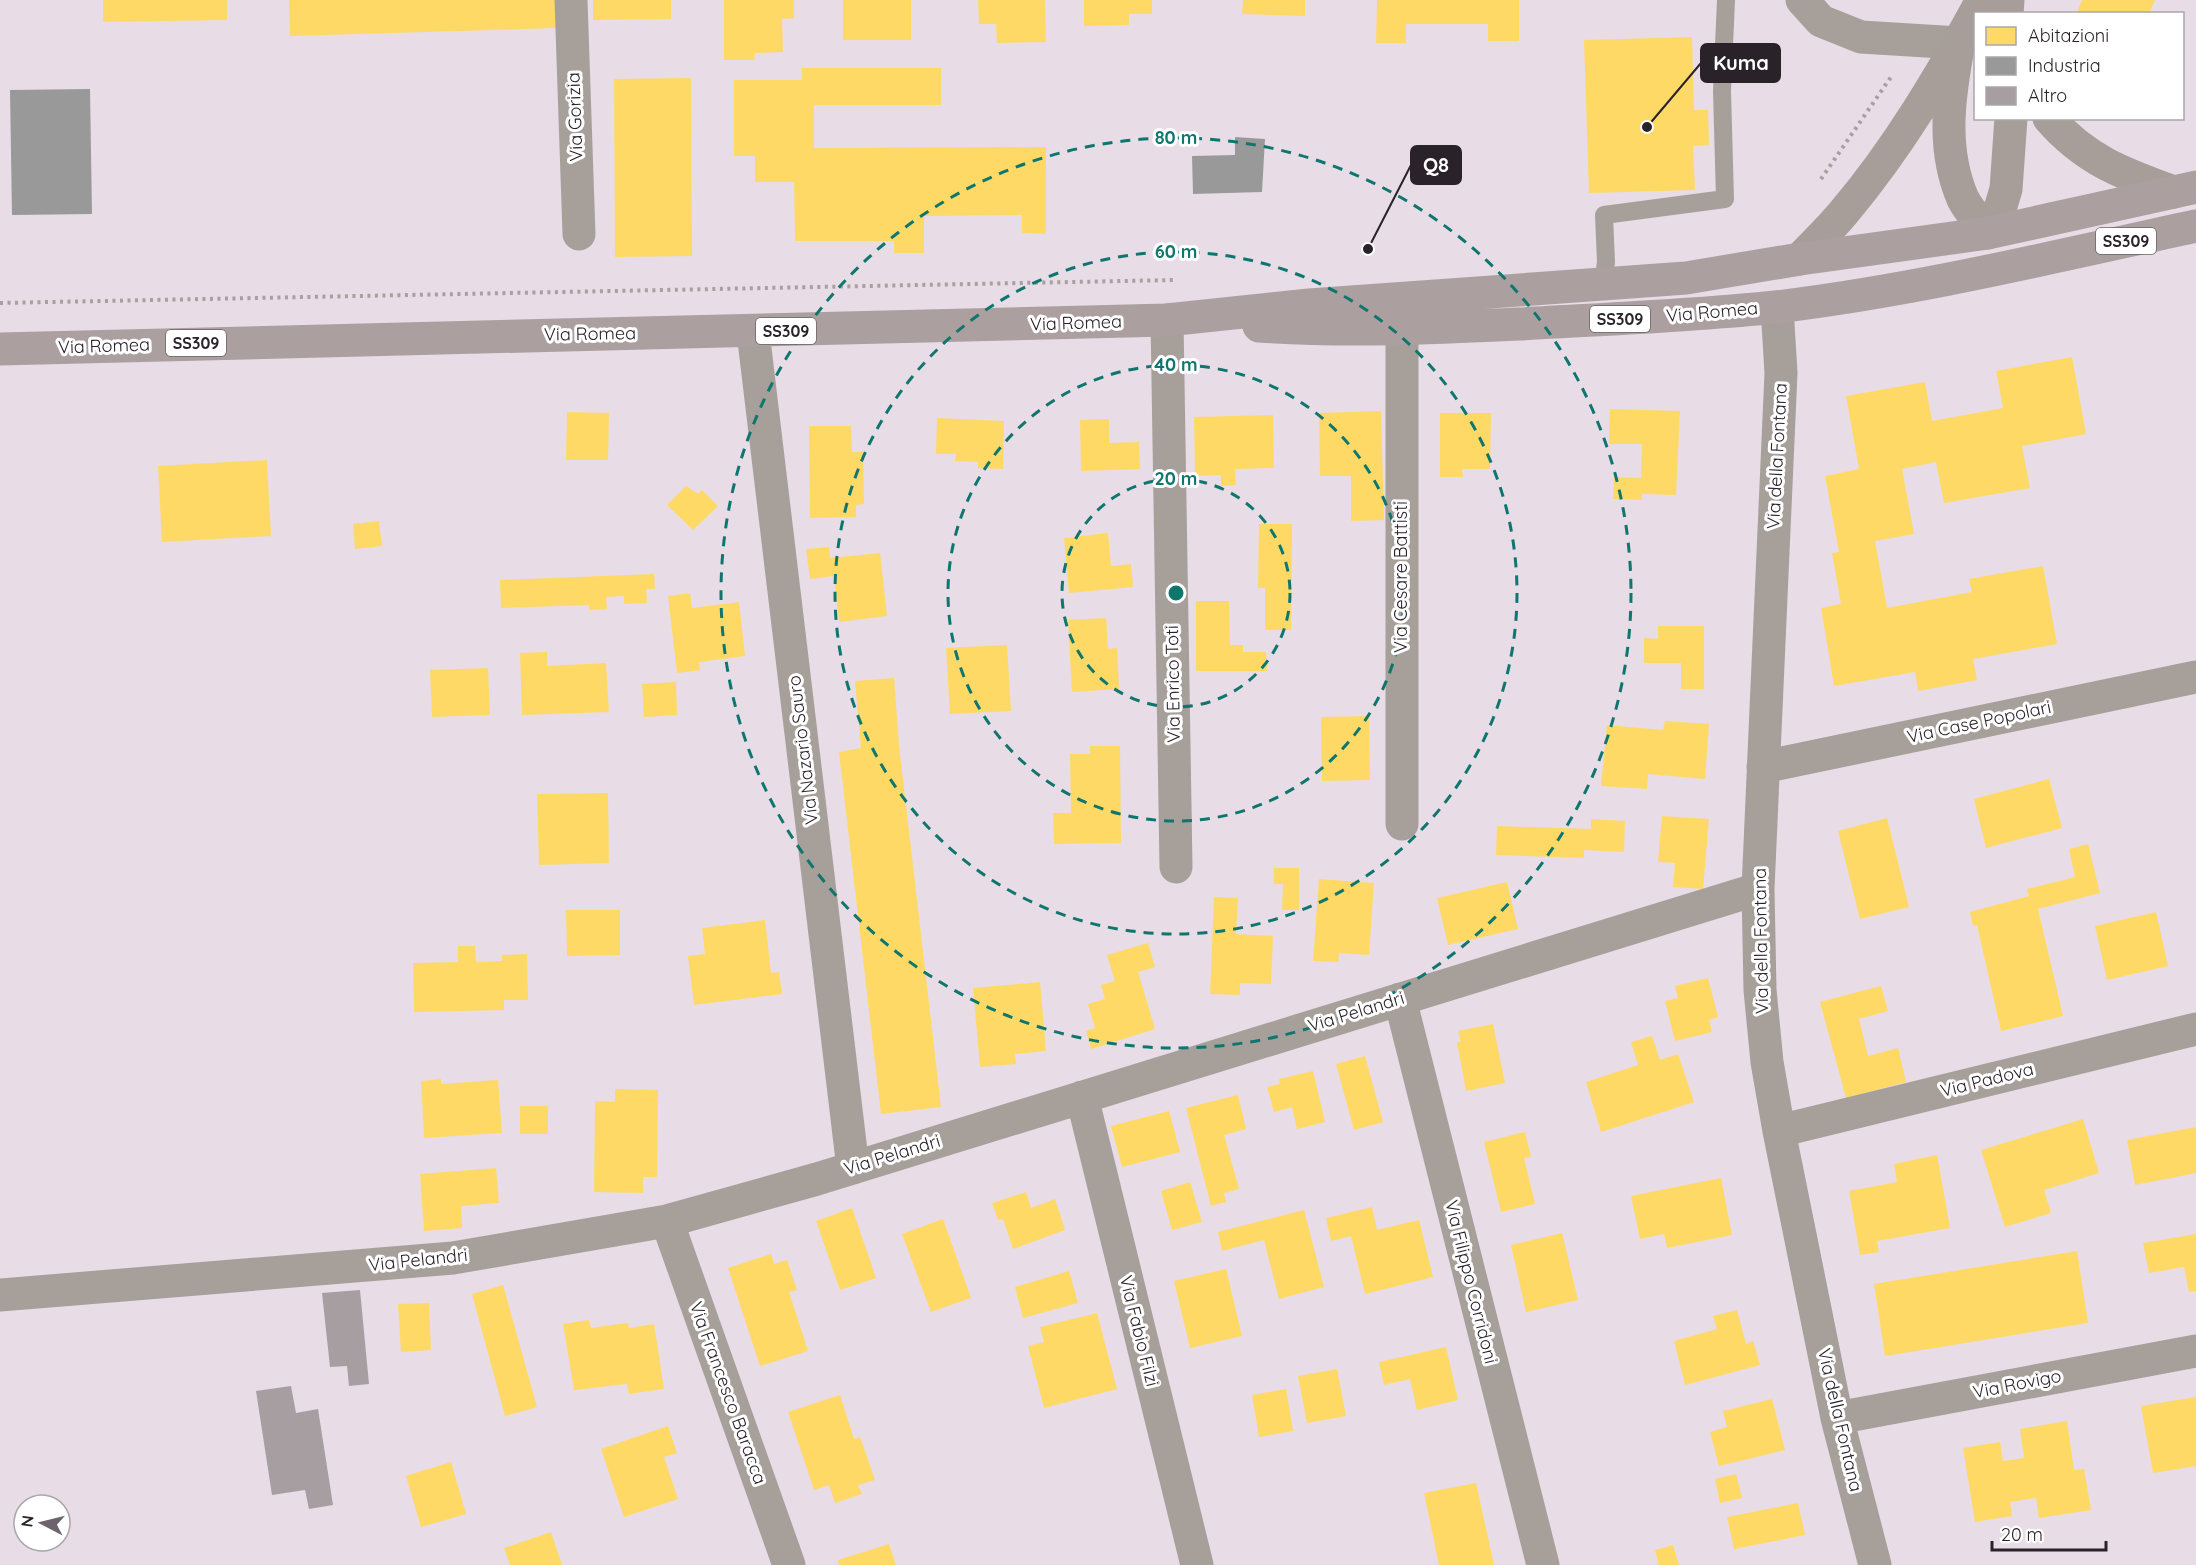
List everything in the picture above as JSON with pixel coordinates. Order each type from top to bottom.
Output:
[{"type":"main road","name":"Via Romea","points":[[0,349],[1173,320],[1309,305],[1686,278],[1800,259],[1988,233],[2185,189]]},
{"type":"main road","name":"Via Romea","points":[[1173,320],[1317,330],[1402,330],[1652,317],[1777,307],[1894,288],[2196,226]]},
{"type":"main road","name":"Via Romea","points":[[1988,233],[2020,247],[2055,256]]},
{"type":"main road","name":"Via Romea","points":[[1838,297],[1898,269],[1971,250],[1988,233]]},
{"type":"main road","name":"Via Romea","points":[[1777,307],[1802,284],[1831,276],[1912,245]]},
{"type":"main road","name":"Via Romea","points":[[1777,307],[1800,259]]},
{"type":"main road","name":"Via Romea","points":[[1686,278],[1712,290],[1749,291],[1777,307]]},
{"type":"street","name":"Via Gorizia","points":[[570,0],[579,234]]},
{"type":"street","points":[[1802,0],[1821,21],[1861,37],[1959,43]]},
{"type":"street","points":[[1800,259],[1844,213],[1879,165],[1928,95],[1974,15]]},
{"type":"street","points":[[1959,43],[1950,91],[1949,141],[1953,171],[1964,201],[1988,233],[2001,206],[2006,189],[2011,120]]},
{"type":"street","points":[[2051,120],[2084,152],[2122,173],[2185,189]]},
{"type":"street","name":"Via della Fontana","points":[[1777,307],[1780,373],[1758,889],[1760,990],[1767,1062],[1779,1131],[1837,1418],[1875,1565]]},
{"type":"street","name":"Via Enrico Toti","points":[[1173,320],[1176,867]]},
{"type":"street","name":"Via Cesare Battisti","points":[[1402,330],[1400,378],[1402,824]]},
{"type":"street","name":"Via Nazario Sauro","points":[[753,332],[853,1167]]},
{"type":"street","name":"Via Case Popolari","points":[[1763,767],[2196,676]]},
{"type":"street","name":"Via Pelandri","points":[[0,1296],[453,1258],[667,1221],[853,1167],[1758,889]]},
{"type":"street","name":"Via Filippo Corridoni","points":[[1400,999],[1543,1565]]},
{"type":"street","name":"Via Padova","points":[[1779,1131],[2196,1029]]},
{"type":"street","name":"Via Fabio Filzi","points":[[1082,1097],[1197,1565]]},
{"type":"street","name":"Via Francesco Baracca","points":[[667,1221],[789,1565]]},
{"type":"street","name":"Via Rovigo","points":[[1837,1418],[2196,1351]]},
{"type":"lane","points":[[1604,284],[1606,261],[1604,215],[1725,199],[1722,91],[1726,0]]},
{"type":"path","points":[[1816,186],[1916,40]]},
{"type":"path","points":[[0,303],[1181,280]]},
{"type":"building: Abitazioni","points":[[103,0],[227,0],[227,20],[103,22]]},
{"type":"building: Abitazioni","points":[[289,0],[555,0],[556,28],[290,36]]},
{"type":"building: Abitazioni","points":[[593,0],[671,0],[671,19],[593,20]]},
{"type":"building: Abitazioni","points":[[724,0],[794,0],[794,18],[782,19],[783,52],[755,53],[754,60],[724,60]]},
{"type":"building: Abitazioni","points":[[843,0],[911,0],[911,40],[843,40]]},
{"type":"building: Abitazioni","points":[[978,0],[1045,0],[1046,42],[997,43],[996,24],[979,24]]},
{"type":"building: Abitazioni","points":[[1084,0],[1152,0],[1152,14],[1129,14],[1129,25],[1084,26]]},
{"type":"building: Abitazioni","points":[[1243,0],[1305,0],[1305,16],[1242,14]]},
{"type":"building: Abitazioni","points":[[1377,0],[1519,0],[1519,41],[1488,41],[1488,24],[1406,24],[1406,43],[1376,43]]},
{"type":"building: Abitazioni","points":[[2082,0],[2155,0],[2150,12],[2077,12]]},
{"type":"building: Abitazioni","points":[[1692,37],[1694,110],[1708,110],[1709,145],[1693,146],[1695,190],[1589,193],[1584,40]]},
{"type":"building: Abitazioni","points":[[802,68],[941,68],[941,105],[814,105],[814,148],[1046,147],[1046,234],[1022,233],[1022,215],[924,216],[924,253],[894,253],[894,241],[795,241],[794,182],[755,182],[755,156],[734,156],[734,80],[802,80]]},
{"type":"building: Abitazioni","points":[[691,78],[692,256],[615,257],[614,79]]},
{"type":"building: Abitazioni","points":[[2072,357],[2086,434],[2022,446],[2030,488],[1944,503],[1936,462],[1902,469],[1914,534],[1875,541],[1887,608],[1972,592],[1969,579],[2043,566],[2057,644],[1973,659],[1977,680],[1918,691],[1915,672],[1834,686],[1821,608],[1841,604],[1832,553],[1839,552],[1825,476],[1859,469],[1846,396],[1925,382],[1932,421],[2003,408],[1996,371]]},
{"type":"building: Abitazioni","points":[[1610,409],[1680,411],[1676,495],[1642,494],[1642,500],[1613,499],[1614,477],[1641,478],[1642,444],[1609,444]]},
{"type":"building: Abitazioni","points":[[1381,411],[1384,520],[1351,521],[1351,476],[1320,476],[1319,413]]},
{"type":"building: Abitazioni","points":[[567,412],[609,413],[608,460],[566,460]]},
{"type":"building: Abitazioni","points":[[1440,413],[1491,413],[1490,469],[1462,469],[1463,477],[1440,477]]},
{"type":"building: Abitazioni","points":[[1273,415],[1274,468],[1235,469],[1236,485],[1221,486],[1221,475],[1195,476],[1194,417]]},
{"type":"building: Abitazioni","points":[[937,418],[1004,421],[1003,469],[978,468],[978,462],[955,461],[956,454],[936,454]]},
{"type":"building: Abitazioni","points":[[1109,419],[1109,443],[1139,442],[1140,469],[1081,471],[1080,420]]},
{"type":"building: Abitazioni","points":[[809,426],[851,426],[852,452],[863,452],[864,504],[856,505],[856,517],[810,518]]},
{"type":"building: Abitazioni","points":[[267,460],[271,536],[162,542],[158,466]]},
{"type":"building: Abitazioni","points":[[686,486],[698,494],[702,490],[718,506],[693,530],[667,505]]},
{"type":"building: Abitazioni","points":[[379,521],[382,546],[355,549],[353,524]]},
{"type":"building: Abitazioni","points":[[1259,524],[1292,524],[1291,630],[1265,630],[1265,588],[1258,588]]},
{"type":"building: Abitazioni","points":[[1108,533],[1111,566],[1131,564],[1133,587],[1069,593],[1064,538]]},
{"type":"building: Abitazioni","points":[[829,547],[830,558],[880,553],[887,616],[839,622],[834,576],[810,579],[806,549]]},
{"type":"building: Abitazioni","points":[[654,574],[655,589],[646,589],[647,603],[624,604],[624,596],[606,597],[607,609],[589,610],[589,605],[501,608],[500,580]]},
{"type":"building: Abitazioni","points":[[690,593],[692,608],[739,602],[745,656],[699,662],[700,670],[677,673],[668,596]]},
{"type":"building: Abitazioni","points":[[1196,601],[1229,601],[1230,645],[1243,645],[1243,652],[1266,652],[1267,671],[1196,671]]},
{"type":"building: Abitazioni","points":[[1106,618],[1108,649],[1117,648],[1119,689],[1072,692],[1068,620]]},
{"type":"building: Abitazioni","points":[[1658,626],[1704,626],[1704,689],[1681,689],[1681,663],[1644,663],[1644,638],[1658,639]]},
{"type":"building: Abitazioni","points":[[1007,645],[1011,711],[950,714],[946,648]]},
{"type":"building: Abitazioni","points":[[547,652],[547,666],[606,663],[609,712],[522,715],[520,653]]},
{"type":"building: Abitazioni","points":[[488,668],[490,715],[432,717],[430,670]]},
{"type":"building: Abitazioni","points":[[894,678],[899,745],[941,1107],[881,1114],[839,752],[861,748],[855,681]]},
{"type":"building: Abitazioni","points":[[676,682],[677,715],[644,717],[642,684]]},
{"type":"building: Abitazioni","points":[[1369,716],[1370,780],[1322,781],[1321,717]]},
{"type":"building: Abitazioni","points":[[1665,721],[1709,724],[1705,779],[1648,774],[1647,789],[1601,786],[1607,725],[1663,730]]},
{"type":"building: Abitazioni","points":[[1090,746],[1120,746],[1121,843],[1054,844],[1053,813],[1071,813],[1070,754],[1090,754]]},
{"type":"building: Abitazioni","points":[[2049,779],[2062,828],[1986,848],[1974,799]]},
{"type":"building: Abitazioni","points":[[608,793],[609,863],[539,865],[537,794]]},
{"type":"building: Abitazioni","points":[[1662,816],[1709,819],[1703,889],[1673,887],[1675,863],[1658,862]]},
{"type":"building: Abitazioni","points":[[1887,818],[1909,907],[1860,919],[1838,831]]},
{"type":"building: Abitazioni","points":[[1591,819],[1625,821],[1624,852],[1584,850],[1584,858],[1496,855],[1497,826],[1591,829]]},
{"type":"building: Abitazioni","points":[[2088,844],[2100,893],[2038,909],[2063,1016],[2001,1031],[1977,925],[1973,926],[1970,912],[2029,896],[2027,889],[2075,877],[2069,849]]},
{"type":"building: Abitazioni","points":[[1274,868],[1299,868],[1299,910],[1282,910],[1283,884],[1274,884]]},
{"type":"building: Abitazioni","points":[[1319,879],[1374,883],[1369,955],[1339,953],[1338,962],[1313,961]]},
{"type":"building: Abitazioni","points":[[1507,882],[1518,929],[1448,945],[1437,898]]},
{"type":"building: Abitazioni","points":[[1214,897],[1238,898],[1236,934],[1273,936],[1271,984],[1240,983],[1240,995],[1210,994]]},
{"type":"building: Abitazioni","points":[[566,910],[620,910],[620,955],[567,956]]},
{"type":"building: Abitazioni","points":[[2156,912],[2168,966],[2107,980],[2095,926]]},
{"type":"building: Abitazioni","points":[[765,920],[771,973],[779,972],[782,994],[694,1005],[688,956],[705,954],[702,928]]},
{"type":"building: Abitazioni","points":[[1148,943],[1155,967],[1138,972],[1155,1029],[1091,1049],[1086,1031],[1095,1028],[1088,1004],[1105,999],[1101,985],[1115,981],[1107,955]]},
{"type":"building: Abitazioni","points":[[458,946],[475,946],[476,962],[502,961],[502,955],[527,954],[528,1000],[504,1000],[504,1010],[414,1012],[413,963],[458,962]]},
{"type":"building: Abitazioni","points":[[1708,978],[1718,1017],[1709,1020],[1712,1032],[1675,1041],[1665,1001],[1678,998],[1675,986]]},
{"type":"building: Abitazioni","points":[[1040,982],[1046,1051],[1015,1054],[1016,1064],[980,1067],[973,988]]},
{"type":"building: Abitazioni","points":[[1881,986],[1888,1011],[1859,1019],[1868,1056],[1898,1048],[1906,1082],[1846,1098],[1820,1002]]},
{"type":"building: Abitazioni","points":[[1493,1024],[1505,1083],[1466,1091],[1457,1042],[1461,1042],[1458,1031]]},
{"type":"building: Abitazioni","points":[[1652,1036],[1660,1060],[1678,1054],[1694,1102],[1601,1132],[1586,1082],[1638,1065],[1631,1042]]},
{"type":"building: Abitazioni","points":[[1365,1056],[1383,1122],[1354,1130],[1336,1064]]},
{"type":"building: Abitazioni","points":[[1313,1071],[1325,1122],[1297,1129],[1292,1107],[1274,1112],[1267,1087],[1280,1084],[1279,1079]]},
{"type":"building: Abitazioni","points":[[441,1079],[441,1084],[498,1080],[502,1133],[424,1138],[421,1081]]},
{"type":"building: Abitazioni","points":[[615,1089],[658,1090],[657,1177],[643,1177],[643,1193],[594,1192],[595,1101],[615,1102]]},
{"type":"building: Abitazioni","points":[[1238,1095],[1246,1129],[1224,1135],[1239,1189],[1224,1193],[1226,1202],[1211,1206],[1186,1108]]},
{"type":"building: Abitazioni","points":[[520,1106],[548,1106],[548,1134],[520,1134]]},
{"type":"building: Abitazioni","points":[[1169,1111],[1180,1152],[1122,1167],[1111,1126]]},
{"type":"building: Abitazioni","points":[[2083,1119],[2099,1173],[2044,1190],[2051,1213],[2005,1227],[1981,1150]]},
{"type":"building: Abitazioni","points":[[2196,1127],[2196,1173],[2135,1185],[2127,1140]]},
{"type":"building: Abitazioni","points":[[1525,1132],[1531,1157],[1524,1158],[1535,1204],[1501,1212],[1484,1142]]},
{"type":"building: Abitazioni","points":[[1937,1155],[1950,1228],[1877,1241],[1879,1252],[1860,1255],[1849,1191],[1897,1182],[1894,1164]]},
{"type":"building: Abitazioni","points":[[496,1168],[499,1203],[461,1206],[462,1228],[424,1231],[420,1174]]},
{"type":"building: Abitazioni","points":[[1721,1178],[1732,1235],[1667,1248],[1664,1234],[1640,1239],[1631,1196]]},
{"type":"building: Abitazioni","points":[[1190,1182],[1202,1222],[1172,1230],[1161,1191]]},
{"type":"building: Abitazioni","points":[[1026,1192],[1031,1208],[1055,1199],[1065,1230],[1013,1249],[1003,1219],[998,1220],[992,1203]]},
{"type":"building: Abitazioni","points":[[1372,1207],[1377,1230],[1419,1220],[1433,1277],[1365,1294],[1351,1236],[1331,1241],[1326,1218]]},
{"type":"building: Abitazioni","points":[[852,1208],[876,1278],[840,1290],[816,1221]]},
{"type":"building: Abitazioni","points":[[1304,1210],[1324,1287],[1279,1299],[1264,1240],[1222,1251],[1218,1232]]},
{"type":"building: Abitazioni","points":[[943,1219],[971,1298],[931,1312],[902,1234]]},
{"type":"building: Abitazioni","points":[[1562,1233],[1578,1300],[1526,1312],[1511,1245]]},
{"type":"building: Abitazioni","points":[[2196,1234],[2196,1291],[2189,1292],[2184,1267],[2149,1273],[2143,1243]]},
{"type":"building: Abitazioni","points":[[2077,1251],[2088,1323],[1885,1356],[1874,1284]]},
{"type":"building: Abitazioni","points":[[771,1254],[774,1264],[787,1260],[797,1290],[789,1292],[808,1351],[760,1366],[728,1268]]},
{"type":"building: Abitazioni","points":[[1226,1269],[1242,1336],[1190,1348],[1174,1281]]},
{"type":"building: Abitazioni","points":[[1069,1271],[1078,1303],[1023,1318],[1015,1287]]},
{"type":"building: Abitazioni","points":[[503,1285],[537,1407],[505,1416],[472,1294]]},
{"type":"building: Abitazioni","points":[[429,1303],[431,1350],[401,1352],[398,1304]]},
{"type":"building: Abitazioni","points":[[1737,1310],[1746,1344],[1753,1341],[1760,1365],[1685,1385],[1674,1341],[1717,1329],[1713,1316]]},
{"type":"building: Abitazioni","points":[[1097,1313],[1117,1389],[1044,1408],[1028,1346],[1044,1342],[1040,1327]]},
{"type":"building: Abitazioni","points":[[589,1320],[591,1328],[628,1323],[629,1328],[654,1324],[664,1389],[629,1394],[627,1384],[574,1390],[563,1324]]},
{"type":"building: Abitazioni","points":[[1446,1347],[1458,1400],[1417,1410],[1410,1379],[1384,1385],[1379,1362]]},
{"type":"building: Abitazioni","points":[[1337,1369],[1346,1416],[1307,1423],[1298,1376]]},
{"type":"building: Abitazioni","points":[[1286,1389],[1293,1431],[1259,1437],[1252,1395]]},
{"type":"building: Abitazioni","points":[[840,1395],[854,1439],[860,1437],[875,1480],[858,1485],[862,1494],[835,1503],[829,1485],[814,1490],[788,1412]]},
{"type":"building: Abitazioni","points":[[2196,1397],[2196,1466],[2153,1473],[2141,1406]]},
{"type":"building: Abitazioni","points":[[1772,1399],[1785,1450],[1719,1466],[1710,1432],[1727,1427],[1723,1411]]},
{"type":"building: Abitazioni","points":[[2067,1421],[2074,1470],[2084,1469],[2091,1510],[2039,1518],[2036,1498],[2010,1502],[2012,1516],[1975,1522],[1963,1448],[2000,1442],[2003,1461],[2024,1458],[2020,1429]]},
{"type":"building: Abitazioni","points":[[668,1426],[677,1453],[664,1457],[678,1499],[624,1517],[601,1449]]},
{"type":"building: Abitazioni","points":[[451,1462],[466,1514],[421,1527],[406,1476]]},
{"type":"building: Abitazioni","points":[[1736,1474],[1742,1498],[1720,1503],[1715,1479]]},
{"type":"building: Abitazioni","points":[[1476,1483],[1494,1565],[1439,1565],[1424,1493]]},
{"type":"building: Abitazioni","points":[[1798,1503],[1805,1535],[1734,1549],[1727,1517]]},
{"type":"building: Abitazioni","points":[[551,1532],[562,1565],[510,1565],[504,1548]]},
{"type":"building: Abitazioni","points":[[889,1544],[896,1565],[839,1565],[838,1560]]},
{"type":"building: Abitazioni","points":[[1673,1545],[1679,1565],[1659,1565],[1655,1550]]},
{"type":"building: Industria","points":[[90,89],[92,214],[12,215],[10,90]]},
{"type":"building: Industria","points":[[1235,137],[1265,139],[1262,192],[1193,194],[1192,156],[1235,155]]},
{"type":"building: Altro","points":[[360,1290],[369,1384],[349,1386],[347,1366],[330,1367],[322,1293]]},
{"type":"building: Altro","points":[[291,1386],[296,1413],[318,1409],[333,1505],[309,1509],[305,1490],[272,1495],[256,1391]]},
{"type":"place","name":"Kuma","points":[[1647,127]]},
{"type":"place","name":"Q8","points":[[1368,249]]}]
